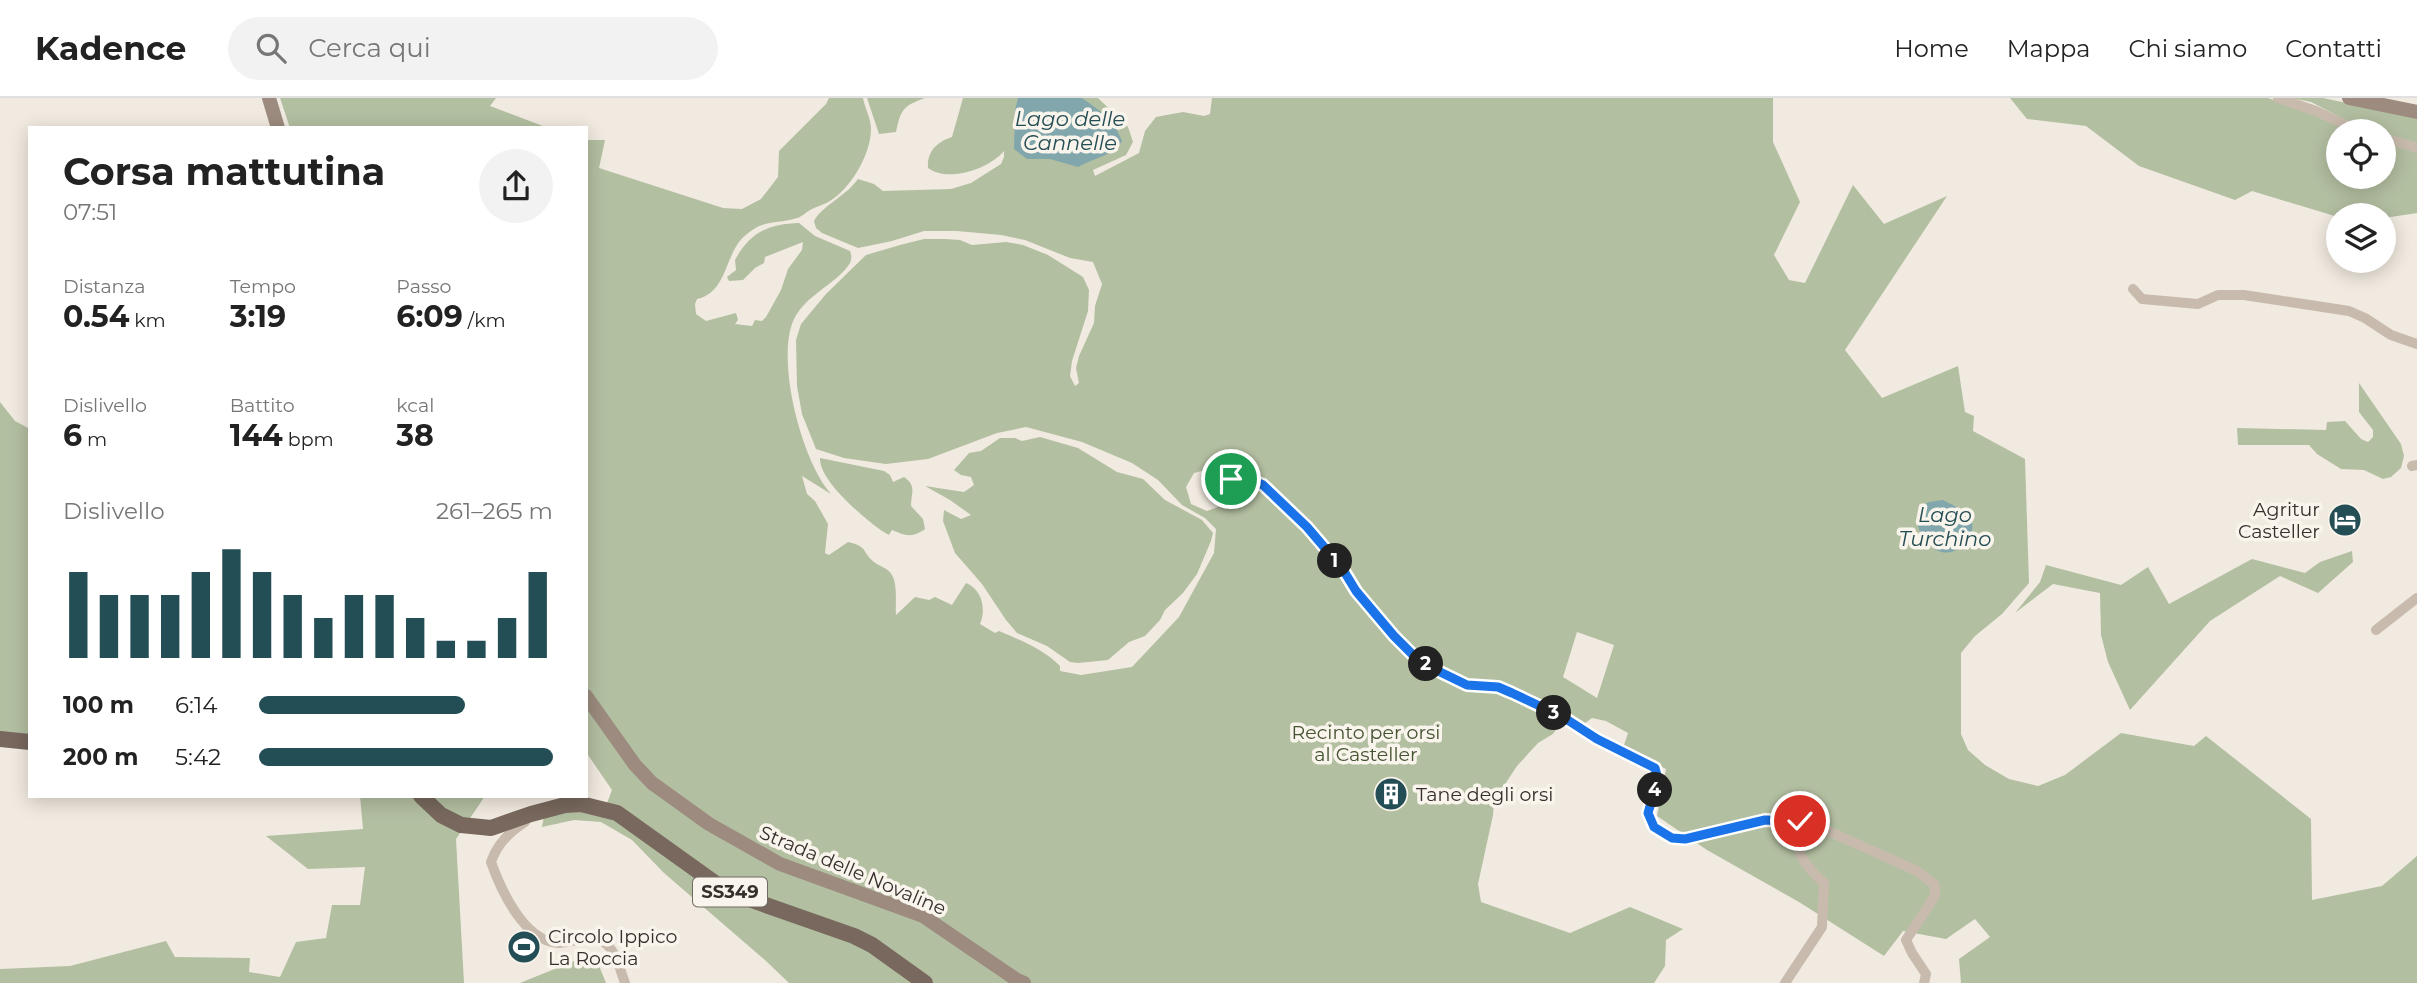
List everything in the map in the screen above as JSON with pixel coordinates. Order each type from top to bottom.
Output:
[{"type":"main road","points":[[0,739],[28,742]]},
{"type":"main road","name":"SS349","points":[[423,798],[441,815],[461,825],[491,828],[565,805],[581,804],[617,813],[726,891],[854,936],[872,945],[925,983]]},
{"type":"street","points":[[269,98],[277,126]]},
{"type":"street","points":[[2278,98],[2333,119]]},
{"type":"street","points":[[2349,98],[2417,112]]},
{"type":"street","points":[[2396,142],[2417,148]]},
{"type":"street","points":[[2133,289],[2141,299],[2198,304],[2218,295],[2244,295],[2349,311],[2391,335],[2417,344]]},
{"type":"street","points":[[1225,480],[1242,476],[1263,485],[1307,527],[1342,568],[1356,591],[1415,657],[1467,685],[1498,687],[1512,693],[1563,717],[1597,739],[1655,768],[1658,779],[1648,813],[1654,827],[1672,838],[1685,839],[1765,820],[1800,821],[1917,871],[1935,885],[1935,896],[1906,940],[1926,974],[1924,983]]},
{"type":"street","points":[[2375,630],[2417,598]]},
{"type":"street","name":"Strada delle Novaline","points":[[588,699],[635,765],[652,783],[709,824],[780,864],[923,916],[1017,981],[1024,983]]},
{"type":"street","points":[[541,812],[516,828],[496,848],[491,862],[501,887],[527,928],[539,936],[557,943],[591,938],[604,942],[614,953],[625,983]]},
{"type":"street","points":[[1785,983],[1822,927],[1824,883],[1800,857],[1797,839],[1800,821]]},
{"type":"green space","points":[[280,98],[496,98],[490,106],[543,126],[289,126]]},
{"type":"green space","name":"Recinto per orsi al Casteller","points":[[829,98],[863,98],[870,121],[870,139],[864,159],[852,179],[828,202],[799,217],[766,224],[747,234],[734,250],[715,288],[697,299],[696,314],[706,321],[736,313],[738,320],[735,324],[752,326],[755,320],[762,321],[766,317],[781,290],[788,269],[802,250],[803,242],[765,257],[764,263],[743,280],[729,281],[727,277],[736,270],[735,260],[741,250],[761,231],[778,225],[799,223],[815,236],[850,251],[848,266],[805,303],[794,319],[789,337],[788,359],[794,410],[810,459],[831,494],[802,476],[807,494],[815,501],[828,524],[825,553],[829,555],[848,542],[862,548],[874,562],[892,575],[896,589],[896,615],[915,597],[929,600],[935,597],[952,605],[966,583],[976,590],[982,601],[980,624],[995,633],[999,631],[1040,650],[1060,666],[1060,671],[1081,675],[1132,667],[1179,617],[1214,553],[1216,529],[1205,518],[1182,505],[1158,480],[1132,463],[1082,442],[1026,427],[997,433],[928,459],[886,464],[844,458],[816,449],[802,414],[797,386],[796,340],[801,324],[826,294],[866,255],[924,239],[945,239],[960,240],[972,245],[1006,242],[1023,245],[1048,255],[1083,277],[1089,290],[1088,311],[1072,361],[1070,376],[1075,386],[1079,383],[1076,368],[1079,356],[1094,323],[1095,306],[1102,284],[1093,262],[1070,258],[1025,240],[1001,235],[924,231],[858,248],[822,233],[816,228],[814,221],[858,179],[874,184],[883,191],[951,189],[971,183],[1001,164],[1004,151],[989,163],[968,172],[946,174],[928,168],[929,157],[934,148],[952,137],[963,98],[1098,98],[1128,127],[1133,142],[1126,155],[1093,170],[1095,176],[1139,153],[1145,131],[1156,117],[1183,112],[1204,116],[1210,114],[1212,98],[1773,98],[1773,142],[1800,202],[1774,255],[1789,280],[1805,283],[1853,185],[1884,224],[1947,196],[1845,350],[1882,398],[1958,366],[1965,412],[1974,416],[1973,431],[2025,459],[2029,583],[2002,614],[1975,636],[1961,653],[1961,734],[1968,750],[1985,765],[2009,779],[2038,786],[2065,775],[2121,733],[2194,746],[2206,736],[2311,819],[2312,900],[2382,886],[2417,856],[2417,983],[1961,983],[1959,959],[1990,937],[1975,919],[1946,939],[1903,931],[1884,956],[1799,902],[1707,850],[1657,816],[1666,769],[1623,748],[1628,733],[1606,721],[1592,718],[1584,724],[1566,716],[1553,734],[1538,743],[1517,766],[1494,801],[1478,884],[1481,902],[1570,933],[1630,907],[1683,929],[1666,940],[1665,966],[1654,983],[789,983],[664,873],[632,840],[601,822],[574,820],[542,827],[544,816],[566,810],[604,811],[612,790],[588,755],[588,140],[605,140],[599,168],[723,208],[742,209],[761,199],[778,177],[779,151]],"holes":[[[1209,469],[1223,477],[1227,493],[1218,507],[1207,511],[1191,504],[1186,487],[1194,473]],[[1577,632],[1614,645],[1597,698],[1563,677]]]},
{"type":"green space","points":[[867,98],[925,98],[904,109],[896,132],[879,134]]},
{"type":"green space","points":[[2010,98],[2268,98],[2326,119],[2326,189],[2396,189],[2396,145],[2417,150],[2417,213],[2396,216],[2396,203],[2326,203],[2326,213],[2252,191],[2235,200],[2139,166],[2086,126],[2027,119]]},
{"type":"green space","points":[[2292,98],[2323,98],[2417,118],[2417,143],[2396,137],[2396,119],[2344,119],[2311,102]]},
{"type":"green space","points":[[2359,383],[2401,444],[2404,456],[2401,468],[2391,477],[2383,479],[2364,470],[2341,469],[2317,454],[2309,445],[2238,445],[2237,428],[2326,430],[2327,422],[2345,421],[2361,439],[2368,442],[2373,437],[2373,430],[2359,412]]},
{"type":"green space","points":[[0,402],[15,421],[28,428],[28,749],[0,746]]},
{"type":"green space","points":[[1040,437],[1078,448],[1117,472],[1143,479],[1165,500],[1202,520],[1213,533],[1197,574],[1183,593],[1165,610],[1160,620],[1145,636],[1129,642],[1108,660],[1070,662],[1047,646],[1017,633],[982,584],[955,553],[943,521],[944,510],[961,519],[971,515],[925,486],[964,492],[974,485],[971,477],[954,470],[969,453],[981,451],[1000,438],[1022,441]]},
{"type":"green space","points":[[820,458],[884,471],[890,475],[893,482],[904,477],[912,487],[911,506],[923,519],[925,529],[909,535],[892,530],[889,535],[882,531],[834,488]]},
{"type":"green space","points":[[2352,551],[2353,562],[2318,593],[2280,576],[2210,621],[2130,710],[2108,662],[2101,635],[2100,593],[2053,584],[2015,613],[2040,582],[2046,565],[2121,585],[2148,567],[2169,604],[2252,559],[2305,573],[2320,562]]},
{"type":"green space","points":[[360,798],[484,798],[456,839],[464,983],[0,983],[0,969],[70,966],[166,941],[175,957],[250,958],[249,972],[280,977],[296,942],[326,938],[332,905],[360,905],[365,867],[308,869],[266,836],[363,829]]},
{"type":"green space","points":[[594,953],[606,983],[520,983]]},
{"type":"water","name":"Lago delle Cannelle","points":[[1018,98],[1082,98],[1107,116],[1122,141],[1108,153],[1078,167],[1050,159],[1027,159],[1014,149]]},
{"type":"water","name":"Lago Turchino","points":[[1943,500],[1959,508],[1970,518],[1972,524],[1968,538],[1951,552],[1941,552],[1932,547],[1919,530],[1917,520],[1920,510],[1927,503]]},
{"type":"place","name":"Agritur Casteller","points":[[2345,520]]},
{"type":"place","name":"Tane degli orsi","points":[[1391,794]]},
{"type":"place","name":"Circolo Ippico La Roccia","points":[[524,947]]},
{"type":"route","points":[[1231,479],[1242,476],[1263,485],[1307,527],[1342,568],[1356,591],[1415,657],[1467,685],[1498,687],[1512,693],[1563,717],[1597,739],[1655,768],[1658,779],[1648,813],[1654,827],[1672,838],[1685,839],[1765,820],[1800,821]]}]
